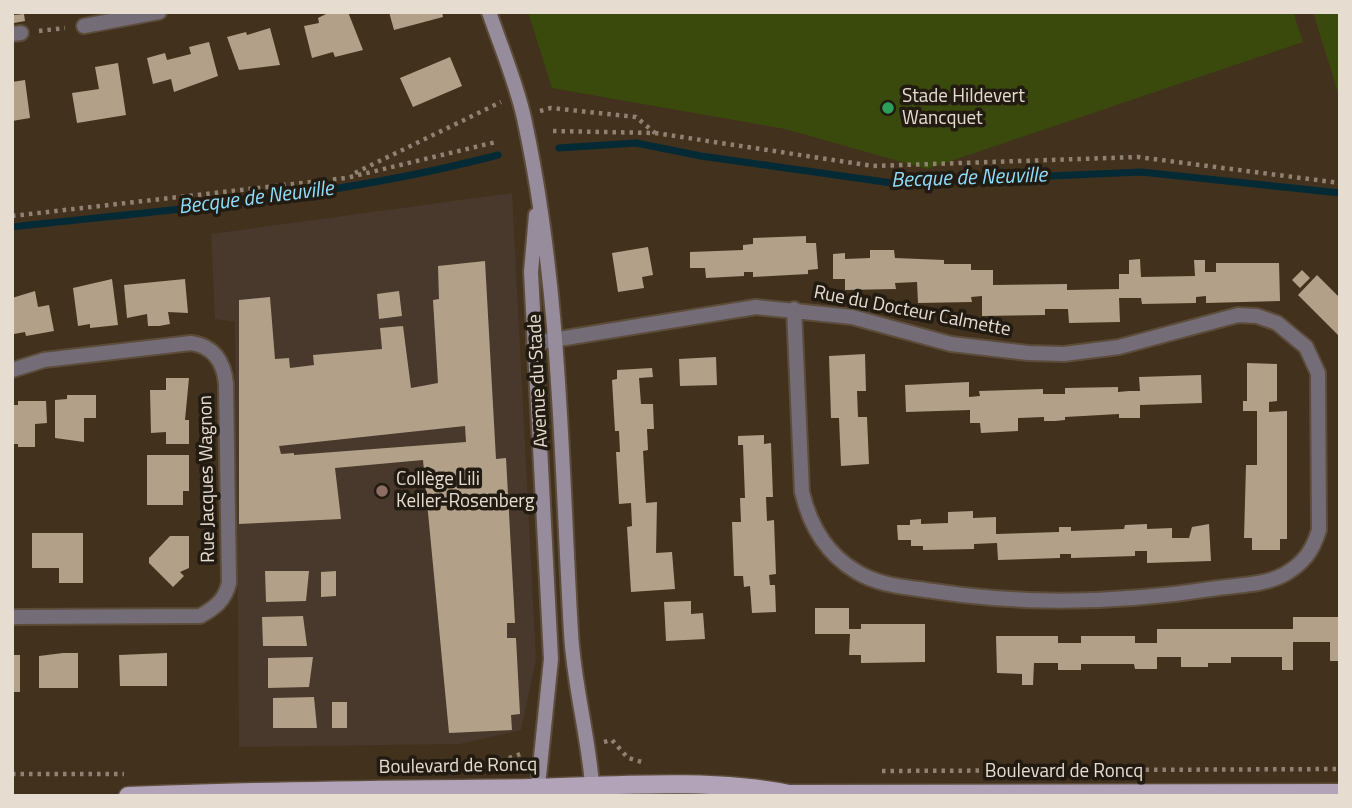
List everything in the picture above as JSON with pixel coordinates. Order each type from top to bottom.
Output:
[{"type":"main road","name":"Avenue du Stade","points":[[489,12],[518,94],[538,197],[556,339],[572,650],[593,791]]},
{"type":"main road","points":[[537,792],[551,668],[531,272],[538,197]]},
{"type":"main road","name":"Boulevard de Roncq","points":[[128,796],[309,790],[537,792],[739,787],[789,794]]},
{"type":"main road","name":"Boulevard de Roncq","points":[[762,796],[1340,793]]},
{"type":"street","points":[[84,26],[159,12]]},
{"type":"street","name":"Rue du Docteur Calmette","points":[[534,343],[757,307],[794,309],[852,317],[975,349],[1064,354],[1119,347],[1238,315],[1257,316],[1277,323],[1306,347],[1318,373],[1319,530],[1309,555],[1297,565],[1267,581],[1139,599],[1029,602],[966,597],[872,580],[838,560],[826,548],[806,510],[802,492],[794,309]]},
{"type":"street","name":"Rue Jacques Wagnon","points":[[12,370],[44,360],[191,342],[201,344],[216,354],[225,372],[226,384],[229,583],[217,606],[200,616],[12,617]]},
{"type":"path","points":[[16,34],[84,26]]},
{"type":"path","points":[[346,178],[518,94]]},
{"type":"path","points":[[523,114],[551,108],[636,117],[655,133]]},
{"type":"path","points":[[553,131],[655,133],[873,166],[1139,157],[1340,183]]},
{"type":"path","points":[[12,216],[346,178],[496,142]]},
{"type":"shaded area","name":"Collège Lili Keller-Rosenberg","points":[[512,193],[536,660],[521,730],[460,744],[239,747],[235,322],[215,319],[211,234]]},
{"type":"green space","name":"Stade Hildevert Wancquet","points":[[528,12],[1293,12],[1303,42],[927,169],[785,129],[552,88]]},
{"type":"green space","points":[[1313,12],[1340,12],[1340,99]]},
{"type":"building","points":[[348,12],[363,50],[335,57],[333,52],[312,58],[304,26],[319,23],[318,18],[328,13]]},
{"type":"building","points":[[389,12],[442,12],[443,17],[394,30]]},
{"type":"building","points":[[24,14],[25,21],[14,23],[14,15]]},
{"type":"building","points":[[270,28],[280,65],[239,70],[227,37],[246,32],[247,35]]},
{"type":"building","points":[[209,42],[218,76],[174,92],[171,79],[153,84],[147,58],[165,53],[167,60],[191,54],[189,47]]},
{"type":"building","points":[[450,57],[462,86],[413,107],[400,78]]},
{"type":"building","points":[[118,63],[126,115],[77,123],[72,93],[99,89],[95,67]]},
{"type":"building","points":[[25,80],[30,118],[12,121],[12,82]]},
{"type":"building","points":[[806,236],[806,243],[816,243],[818,269],[808,270],[808,274],[753,277],[753,272],[744,272],[744,276],[706,278],[705,268],[690,268],[690,252],[743,250],[743,245],[753,244],[753,238]]},
{"type":"building","points":[[648,247],[653,275],[642,277],[644,288],[618,292],[612,253]]},
{"type":"building","points":[[870,250],[894,250],[895,258],[944,260],[944,264],[971,264],[971,270],[993,270],[993,285],[1067,284],[1067,290],[1119,289],[1119,274],[1129,274],[1129,260],[1140,259],[1141,277],[1195,276],[1194,260],[1205,260],[1205,272],[1216,272],[1216,263],[1279,263],[1280,301],[1206,303],[1206,296],[1196,297],[1196,303],[1142,304],[1141,298],[1119,298],[1120,322],[1069,323],[1068,309],[1045,309],[1045,315],[982,316],[982,296],[971,297],[972,302],[918,303],[917,282],[895,283],[896,289],[845,290],[845,279],[833,279],[833,254],[845,253],[845,259],[870,258]]},
{"type":"building","points":[[485,261],[496,459],[506,458],[515,623],[507,623],[507,638],[516,638],[520,714],[511,715],[512,730],[449,733],[423,460],[335,468],[341,519],[239,524],[239,300],[270,297],[275,359],[289,358],[290,368],[314,365],[313,355],[382,349],[380,328],[403,326],[411,388],[438,383],[433,300],[439,299],[438,266]],"holes":[[[465,426],[466,442],[294,455],[281,454],[279,446]]]},
{"type":"building","points":[[1302,270],[1310,278],[1300,288],[1292,280]]},
{"type":"building","points":[[1317,275],[1340,298],[1340,337],[1298,295]]},
{"type":"building","points":[[112,279],[118,325],[90,328],[90,324],[78,326],[73,288]]},
{"type":"building","points":[[185,279],[188,313],[168,312],[170,324],[159,326],[148,326],[147,314],[127,318],[124,285]]},
{"type":"building","points":[[35,291],[38,307],[49,305],[54,331],[26,336],[25,332],[14,334],[12,298]]},
{"type":"building","points":[[399,291],[402,316],[379,319],[377,294]]},
{"type":"building","points":[[865,354],[866,391],[857,391],[858,417],[867,417],[869,464],[841,466],[839,418],[831,418],[829,356]]},
{"type":"building","points":[[716,357],[717,385],[680,386],[679,359]]},
{"type":"building","points":[[1247,363],[1277,364],[1277,401],[1269,402],[1269,412],[1287,411],[1287,539],[1280,539],[1280,550],[1252,550],[1252,538],[1244,538],[1246,465],[1257,465],[1257,411],[1243,411],[1243,401],[1247,401]]},
{"type":"building","points":[[652,368],[653,377],[639,378],[641,404],[653,404],[654,429],[647,429],[648,450],[643,451],[646,503],[657,502],[656,553],[672,552],[675,589],[631,592],[627,527],[632,526],[631,503],[619,504],[616,452],[620,452],[619,431],[615,431],[612,380],[617,379],[617,370]]},
{"type":"building","points":[[1201,375],[1202,403],[1140,405],[1140,418],[1119,418],[1119,414],[1065,417],[1065,420],[1055,421],[1044,421],[1044,417],[1018,418],[1018,431],[981,433],[980,423],[970,423],[970,410],[906,412],[905,385],[969,382],[969,397],[980,396],[979,391],[1043,389],[1043,394],[1065,394],[1065,388],[1118,387],[1118,392],[1140,391],[1139,377]]},
{"type":"building","points":[[166,378],[189,378],[185,420],[189,420],[189,444],[166,444],[166,432],[151,433],[150,390],[166,390]]},
{"type":"building","points":[[67,395],[96,395],[96,418],[84,418],[84,442],[55,438],[55,400],[67,399]]},
{"type":"building","points":[[18,401],[46,401],[47,423],[35,424],[35,447],[18,447],[18,444],[12,444],[12,405],[18,405]]},
{"type":"building","points":[[764,435],[764,444],[771,443],[773,497],[766,497],[767,521],[774,520],[776,574],[769,575],[770,585],[775,585],[776,612],[752,613],[750,586],[744,587],[743,576],[734,576],[732,522],[741,522],[740,498],[745,498],[743,445],[738,445],[738,436]]},
{"type":"building","points":[[147,455],[189,455],[189,491],[183,491],[183,505],[147,505]]},
{"type":"building","points":[[973,511],[973,518],[996,517],[996,534],[1059,532],[1059,527],[1071,527],[1071,531],[1124,529],[1125,525],[1147,524],[1147,529],[1172,528],[1172,538],[1189,538],[1192,527],[1209,524],[1211,561],[1147,563],[1147,551],[1135,551],[1135,556],[1071,558],[1071,554],[1060,554],[1060,558],[998,560],[997,543],[974,544],[974,549],[923,550],[923,546],[911,546],[911,540],[898,540],[897,525],[910,525],[910,520],[921,519],[921,524],[948,523],[948,512]]},
{"type":"building","points":[[32,533],[83,533],[83,583],[59,583],[59,568],[32,568]]},
{"type":"building","points":[[170,536],[189,536],[189,568],[180,572],[184,576],[173,587],[149,563],[149,558]]},
{"type":"building","points":[[265,571],[309,571],[306,601],[266,602]]},
{"type":"building","points":[[336,571],[336,596],[321,597],[321,572]]},
{"type":"building","points":[[691,601],[691,614],[703,613],[705,639],[666,641],[664,602]]},
{"type":"building","points":[[815,608],[849,608],[849,629],[861,629],[861,624],[925,624],[925,662],[861,663],[861,655],[849,655],[850,634],[815,634]]},
{"type":"building","points":[[303,616],[307,646],[263,646],[262,617]]},
{"type":"building","points":[[1293,617],[1340,617],[1340,661],[1330,661],[1330,642],[1293,642],[1293,670],[1282,670],[1282,657],[1231,657],[1231,663],[1208,663],[1208,667],[1181,667],[1181,657],[1157,657],[1157,669],[1135,669],[1134,664],[1081,664],[1081,670],[1058,670],[1058,663],[1034,663],[1033,685],[1022,685],[1022,674],[997,673],[996,636],[1058,636],[1058,643],[1081,643],[1081,636],[1135,636],[1135,643],[1157,643],[1157,629],[1293,629]]},
{"type":"building","points":[[78,653],[78,688],[39,688],[39,656]]},
{"type":"building","points":[[167,653],[167,686],[120,686],[119,655]]},
{"type":"building","points":[[12,655],[20,655],[20,692],[12,692]]},
{"type":"building","points":[[313,657],[309,687],[268,688],[268,658]]},
{"type":"building","points":[[314,697],[317,728],[273,728],[273,698]]},
{"type":"building","points":[[332,702],[347,702],[347,728],[332,728]]},
{"type":"waterway","name":"Becque de Neuville","points":[[559,148],[636,143],[701,156],[892,183],[1141,172],[1340,193]]},
{"type":"waterway","name":"Becque de Neuville","points":[[12,227],[317,191],[498,155]]},
{"type":"place","name":"Stade Hildevert Wancquet","points":[[888,108]]},
{"type":"place","name":"Collège Lili Keller-Rosenberg","points":[[382,491]]}]
